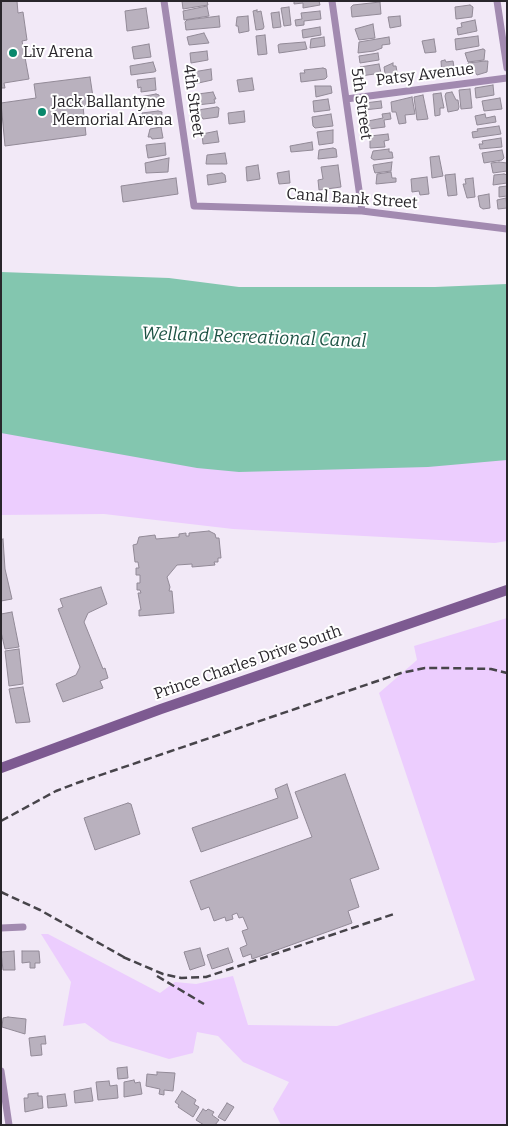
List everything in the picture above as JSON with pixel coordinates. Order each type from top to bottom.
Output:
[{"type":"main road","name":"Prince Charles Drive South","points":[[1,768],[170,706],[507,590]]},
{"type":"street","name":"4th Street","points":[[164,1],[194,206]]},
{"type":"street","name":"5th Street","points":[[332,1],[362,210]]},
{"type":"street","points":[[497,1],[507,68]]},
{"type":"street","name":"Patsy Avenue","points":[[346,99],[507,78]]},
{"type":"street","name":"Canal Bank Street","points":[[194,206],[362,210],[507,229]]},
{"type":"street","points":[[1,928],[22,926]]},
{"type":"street","points":[[1,1071],[9,1125]]},
{"type":"shaded area","points":[[1,415],[507,441],[507,541],[495,543],[233,529],[104,514],[1,515]]},
{"type":"shaded area","points":[[507,618],[507,1125],[281,1125],[273,1109],[289,1082],[243,1062],[218,1036],[197,1032],[193,1053],[169,1059],[110,1041],[85,1023],[63,1026],[71,982],[41,934],[48,934],[160,993],[175,982],[196,984],[233,976],[248,1025],[337,1026],[475,980],[379,693],[417,660],[414,646]]},
{"type":"water","name":"Welland Recreational Canal","points":[[1,272],[169,278],[239,287],[435,287],[507,284],[507,460],[428,467],[239,472],[197,468],[1,433]]},
{"type":"building","name":"Liv Arena","points":[[1,1],[17,1],[18,13],[23,12],[27,40],[22,41],[29,79],[4,83],[5,88],[1,88]]},
{"type":"building","points":[[182,1],[207,1],[208,5],[183,9]]},
{"type":"building","points":[[294,1],[319,1],[320,5],[303,8],[303,3],[294,4]]},
{"type":"building","points":[[380,2],[381,14],[352,17],[351,7],[353,5]]},
{"type":"building","points":[[470,5],[473,7],[472,17],[456,19],[455,7]]},
{"type":"building","points":[[207,6],[209,16],[184,20],[183,11]]},
{"type":"building","points":[[289,7],[291,25],[284,26],[281,8]]},
{"type":"building","points":[[146,8],[149,28],[127,31],[125,11]]},
{"type":"building","points":[[257,10],[257,12],[261,11],[264,27],[263,29],[256,30],[253,11]]},
{"type":"building","points":[[320,11],[321,19],[304,21],[304,25],[296,26],[295,20],[302,19],[301,13]]},
{"type":"building","points":[[279,12],[281,27],[273,28],[271,13]]},
{"type":"building","points":[[219,16],[220,27],[186,30],[185,22],[187,20]]},
{"type":"building","points":[[248,16],[249,31],[239,33],[238,26],[236,26],[237,17]]},
{"type":"building","points":[[400,16],[401,26],[390,28],[388,17]]},
{"type":"building","points":[[475,20],[477,31],[458,35],[457,28],[462,27],[461,23]]},
{"type":"building","points":[[373,24],[375,38],[359,40],[355,29]]},
{"type":"building","points":[[320,27],[321,35],[303,38],[302,30]]},
{"type":"building","points":[[204,33],[209,43],[189,45],[187,37]]},
{"type":"building","points":[[265,35],[267,54],[258,55],[256,36]]},
{"type":"building","points":[[478,36],[479,46],[456,50],[455,39]]},
{"type":"building","points":[[324,37],[325,46],[310,48],[311,39]]},
{"type":"building","points":[[389,37],[390,44],[382,45],[382,48],[374,51],[358,53],[359,42]]},
{"type":"building","points":[[434,39],[436,52],[425,53],[422,41]]},
{"type":"building","points":[[305,42],[307,49],[279,53],[278,45],[280,44]]},
{"type":"building","points":[[149,44],[151,57],[134,59],[132,47]]},
{"type":"building","points":[[485,50],[484,60],[468,62],[465,53]]},
{"type":"building","points":[[207,51],[208,60],[191,63],[190,53]]},
{"type":"building","points":[[378,53],[379,60],[360,63],[359,56]]},
{"type":"building","points":[[445,60],[446,62],[453,61],[455,73],[451,74],[451,76],[442,75],[441,61]]},
{"type":"building","points":[[488,61],[487,72],[477,75],[474,70],[471,70],[468,63]]},
{"type":"building","points":[[153,62],[156,71],[131,75],[130,66]]},
{"type":"building","points":[[393,63],[393,66],[396,66],[398,78],[386,80],[384,67]]},
{"type":"building","points":[[379,64],[381,73],[361,76],[360,67]]},
{"type":"building","points":[[211,69],[212,80],[194,84],[193,72]]},
{"type":"building","points":[[326,69],[327,77],[325,79],[301,82],[300,73],[305,73],[304,70]]},
{"type":"building","name":"Jack Ballantyne Memorial Arena","points":[[90,77],[93,97],[88,98],[90,105],[83,106],[86,135],[5,146],[1,103],[36,98],[34,84]]},
{"type":"building","points":[[155,78],[156,90],[141,92],[141,87],[138,88],[137,80]]},
{"type":"building","points":[[252,78],[254,90],[239,92],[237,80]]},
{"type":"building","points":[[493,85],[494,95],[476,98],[475,88]]},
{"type":"building","points":[[315,86],[331,86],[332,93],[316,97]]},
{"type":"building","points":[[470,89],[472,108],[461,109],[459,90]]},
{"type":"building","points":[[213,92],[216,99],[214,99],[215,103],[197,105],[198,94]]},
{"type":"building","points":[[452,92],[456,100],[458,100],[459,107],[458,110],[448,112],[445,96],[446,93]]},
{"type":"building","points":[[441,93],[444,108],[440,108],[440,115],[435,116],[433,94]]},
{"type":"building","points":[[159,95],[160,104],[158,107],[139,108],[138,99],[140,97]]},
{"type":"building","points":[[423,95],[428,119],[417,120],[414,97]]},
{"type":"building","points":[[412,97],[415,114],[405,115],[406,123],[399,124],[396,112],[392,112],[391,102]]},
{"type":"building","points":[[500,98],[502,109],[484,111],[482,101]]},
{"type":"building","points":[[328,99],[330,110],[314,112],[313,101]]},
{"type":"building","points":[[381,101],[382,108],[364,110],[365,103]]},
{"type":"building","points":[[219,108],[218,117],[203,119],[199,117],[198,110]]},
{"type":"building","points":[[244,111],[245,122],[229,124],[228,113]]},
{"type":"building","points":[[162,112],[161,123],[143,123],[142,113]]},
{"type":"building","points":[[390,113],[391,119],[384,120],[385,127],[369,129],[368,121],[383,118],[382,114]]},
{"type":"building","points":[[331,114],[333,126],[315,128],[313,126],[312,117]]},
{"type":"building","points":[[485,114],[486,118],[495,116],[496,122],[477,125],[475,116]]},
{"type":"building","points":[[499,126],[501,134],[473,138],[472,132],[478,131],[477,129]]},
{"type":"building","points":[[161,127],[163,138],[152,139],[148,137],[150,129]]},
{"type":"building","points":[[333,130],[333,143],[319,145],[317,132]]},
{"type":"building","points":[[217,131],[219,142],[203,144],[202,134]]},
{"type":"building","points":[[388,134],[389,140],[384,141],[385,147],[370,148],[370,136]]},
{"type":"building","points":[[501,138],[502,147],[480,149],[479,144],[483,144],[482,141]]},
{"type":"building","points":[[312,142],[313,150],[291,152],[290,146]]},
{"type":"building","points":[[165,143],[166,155],[148,158],[146,145]]},
{"type":"building","points":[[336,149],[337,157],[318,159],[319,150]]},
{"type":"building","points":[[389,149],[389,152],[392,152],[393,158],[374,160],[371,158],[373,151]]},
{"type":"building","points":[[502,150],[504,158],[502,160],[484,163],[482,153]]},
{"type":"building","points":[[225,153],[227,164],[206,164],[207,155]]},
{"type":"building","points":[[439,156],[443,176],[432,178],[430,157]]},
{"type":"building","points":[[169,158],[168,172],[146,173],[145,163]]},
{"type":"building","points":[[392,162],[391,171],[375,173],[373,165]]},
{"type":"building","points":[[491,163],[507,163],[507,171],[493,173]]},
{"type":"building","points":[[258,165],[260,179],[247,181],[246,167]]},
{"type":"building","points":[[338,165],[341,187],[319,190],[318,180],[323,179],[321,167]]},
{"type":"building","points":[[289,171],[290,183],[279,184],[277,173]]},
{"type":"building","points":[[391,172],[392,178],[396,178],[396,182],[376,184],[377,174]]},
{"type":"building","points":[[222,173],[225,175],[226,182],[208,185],[207,175]]},
{"type":"building","points":[[455,174],[457,195],[448,196],[445,175]]},
{"type":"building","points":[[494,175],[507,175],[507,183],[493,185]]},
{"type":"building","points":[[427,177],[429,194],[420,195],[419,191],[412,192],[411,179]]},
{"type":"building","points":[[176,178],[178,194],[123,202],[121,186]]},
{"type":"building","points":[[473,178],[475,197],[467,198],[463,184],[466,184],[465,179]]},
{"type":"building","points":[[507,186],[507,196],[499,197],[499,187]]},
{"type":"building","points":[[489,194],[490,208],[483,209],[480,207],[478,196]]},
{"type":"building","points":[[506,198],[507,208],[498,209],[497,200]]},
{"type":"building","points":[[209,531],[215,534],[216,538],[219,538],[221,558],[218,558],[218,562],[214,562],[215,565],[192,567],[192,564],[177,565],[167,577],[170,587],[169,591],[172,591],[174,613],[139,616],[139,610],[141,610],[138,593],[141,593],[140,590],[137,590],[137,583],[140,583],[140,575],[136,575],[136,568],[139,568],[138,562],[135,562],[133,545],[137,544],[139,537],[155,535],[156,539],[179,537],[179,534],[186,533],[186,536],[189,536],[189,533]]},
{"type":"building","points":[[3,539],[5,569],[12,599],[1,601],[1,540]]},
{"type":"building","points":[[101,587],[107,604],[88,613],[84,622],[108,678],[100,681],[103,688],[63,702],[56,684],[76,675],[80,667],[58,609],[63,607],[60,599]]},
{"type":"building","points":[[12,612],[19,647],[5,649],[1,632],[1,614]]},
{"type":"building","points":[[19,649],[23,684],[9,686],[5,651]]},
{"type":"building","points":[[23,687],[30,722],[16,723],[9,689]]},
{"type":"building","points":[[345,774],[379,869],[350,879],[359,907],[348,911],[352,923],[252,959],[251,954],[243,957],[240,948],[247,945],[242,931],[248,929],[243,917],[239,918],[237,913],[232,915],[233,919],[226,921],[225,917],[214,921],[209,907],[201,910],[190,881],[312,837],[295,792]]},
{"type":"building","points":[[287,784],[298,818],[201,852],[192,828],[278,798],[275,789]]},
{"type":"building","points":[[128,803],[131,804],[140,834],[95,850],[84,818]]},
{"type":"building","points":[[200,948],[205,965],[190,970],[184,952]]},
{"type":"building","points":[[228,948],[233,962],[212,969],[207,955]]},
{"type":"building","points":[[14,951],[15,970],[3,970],[1,952]]},
{"type":"building","points":[[22,951],[39,951],[40,963],[35,963],[35,968],[30,968],[30,962],[22,963]]},
{"type":"building","points":[[3,1018],[26,1019],[25,1034],[2,1027]]},
{"type":"building","points":[[45,1036],[46,1044],[41,1044],[42,1055],[31,1056],[29,1038]]},
{"type":"building","points":[[127,1067],[128,1078],[118,1079],[117,1068]]},
{"type":"building","points":[[157,1072],[175,1073],[173,1091],[164,1090],[164,1095],[159,1094],[160,1089],[146,1086],[147,1074],[157,1075]]},
{"type":"building","points":[[134,1080],[135,1083],[140,1082],[142,1094],[124,1097],[124,1082]]},
{"type":"building","points":[[109,1081],[110,1086],[117,1085],[118,1098],[98,1100],[96,1082]]},
{"type":"building","points":[[91,1088],[93,1101],[75,1103],[74,1091]]},
{"type":"building","points":[[182,1091],[196,1100],[194,1104],[199,1107],[193,1117],[178,1107],[179,1105],[175,1102]]},
{"type":"building","points":[[38,1093],[38,1096],[42,1096],[43,1108],[25,1112],[24,1098],[28,1098],[28,1094]]},
{"type":"building","points":[[65,1094],[67,1106],[48,1108],[47,1096]]},
{"type":"building","points":[[227,1103],[234,1107],[225,1121],[218,1117]]},
{"type":"building","points":[[203,1109],[214,1112],[212,1115],[219,1120],[215,1125],[204,1125],[196,1120]]},
{"type":"railway","points":[[1,821],[56,791],[77,783],[401,673],[425,668],[491,669],[507,673]]},
{"type":"railway","points":[[1,892],[40,910],[129,960]]},
{"type":"railway","points":[[123,957],[163,974],[181,978],[206,977],[394,914]]},
{"type":"railway","points":[[157,976],[204,1004]]},
{"type":"place","name":"Liv Arena","points":[[13,53]]},
{"type":"place","name":"Jack Ballantyne Memorial Arena","points":[[42,112]]}]
